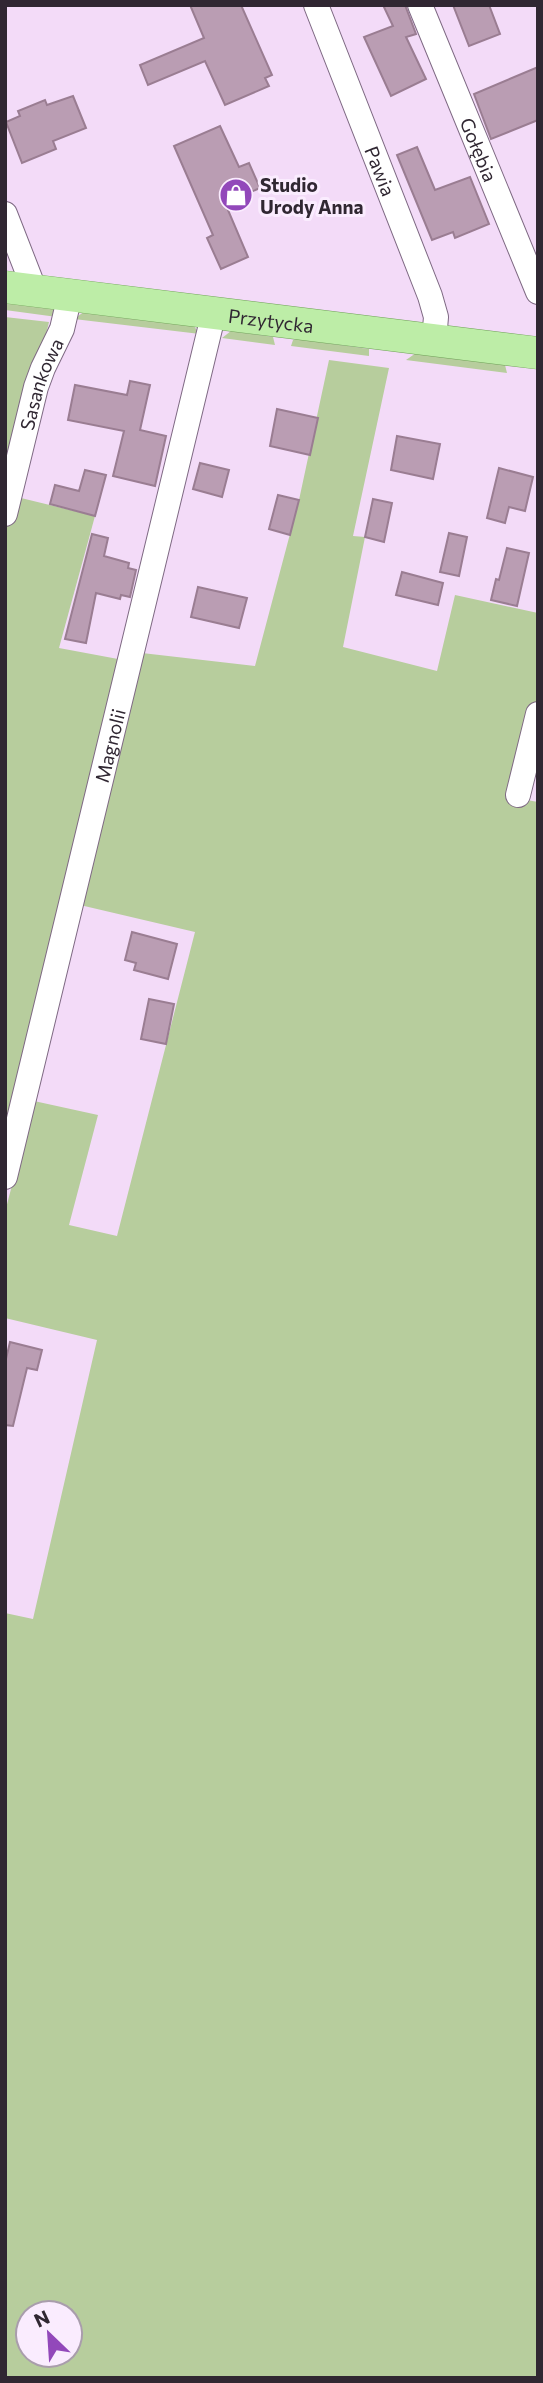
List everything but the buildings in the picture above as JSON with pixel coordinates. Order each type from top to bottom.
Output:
[{"type":"main road","name":"Przytycka","points":[[20,289],[538,353]]},
{"type":"street","name":"Pawia","points":[[316,5],[430,296],[436,317],[434,340]]},
{"type":"street","name":"Gołębia","points":[[420,5],[538,292]]},
{"type":"street","points":[[5,214],[20,289]]},
{"type":"street","name":"Sasankowa","points":[[5,514],[36,387],[62,329],[70,295]]},
{"type":"street","name":"Magnolii","points":[[5,1177],[214,312]]},
{"type":"street","points":[[518,795],[538,714]]},
{"type":"green space","points":[[5,301],[53,307],[57,317],[5,310]]},
{"type":"green space","points":[[85,311],[193,325],[200,334],[74,319]]},
{"type":"green space","points":[[5,317],[49,322],[37,371],[21,498],[95,516],[59,648],[118,659],[5,1143]]},
{"type":"green space","points":[[231,331],[273,337],[275,345],[222,338]]},
{"type":"green space","points":[[293,340],[369,349],[369,356],[291,346]]},
{"type":"green space","points":[[416,353],[505,365],[507,373],[406,360]]},
{"type":"green space","points":[[329,360],[389,368],[353,536],[365,537],[343,647],[437,671],[455,595],[538,613],[538,751],[527,800],[538,802],[538,2378],[5,2378],[5,1613],[33,1619],[97,1340],[5,1318],[5,1212],[34,1101],[98,1115],[69,1225],[117,1236],[195,932],[80,905],[142,653],[255,666],[299,500]]},
{"type":"place","name":"Studio Urody Anna","points":[[236,195]]}]
